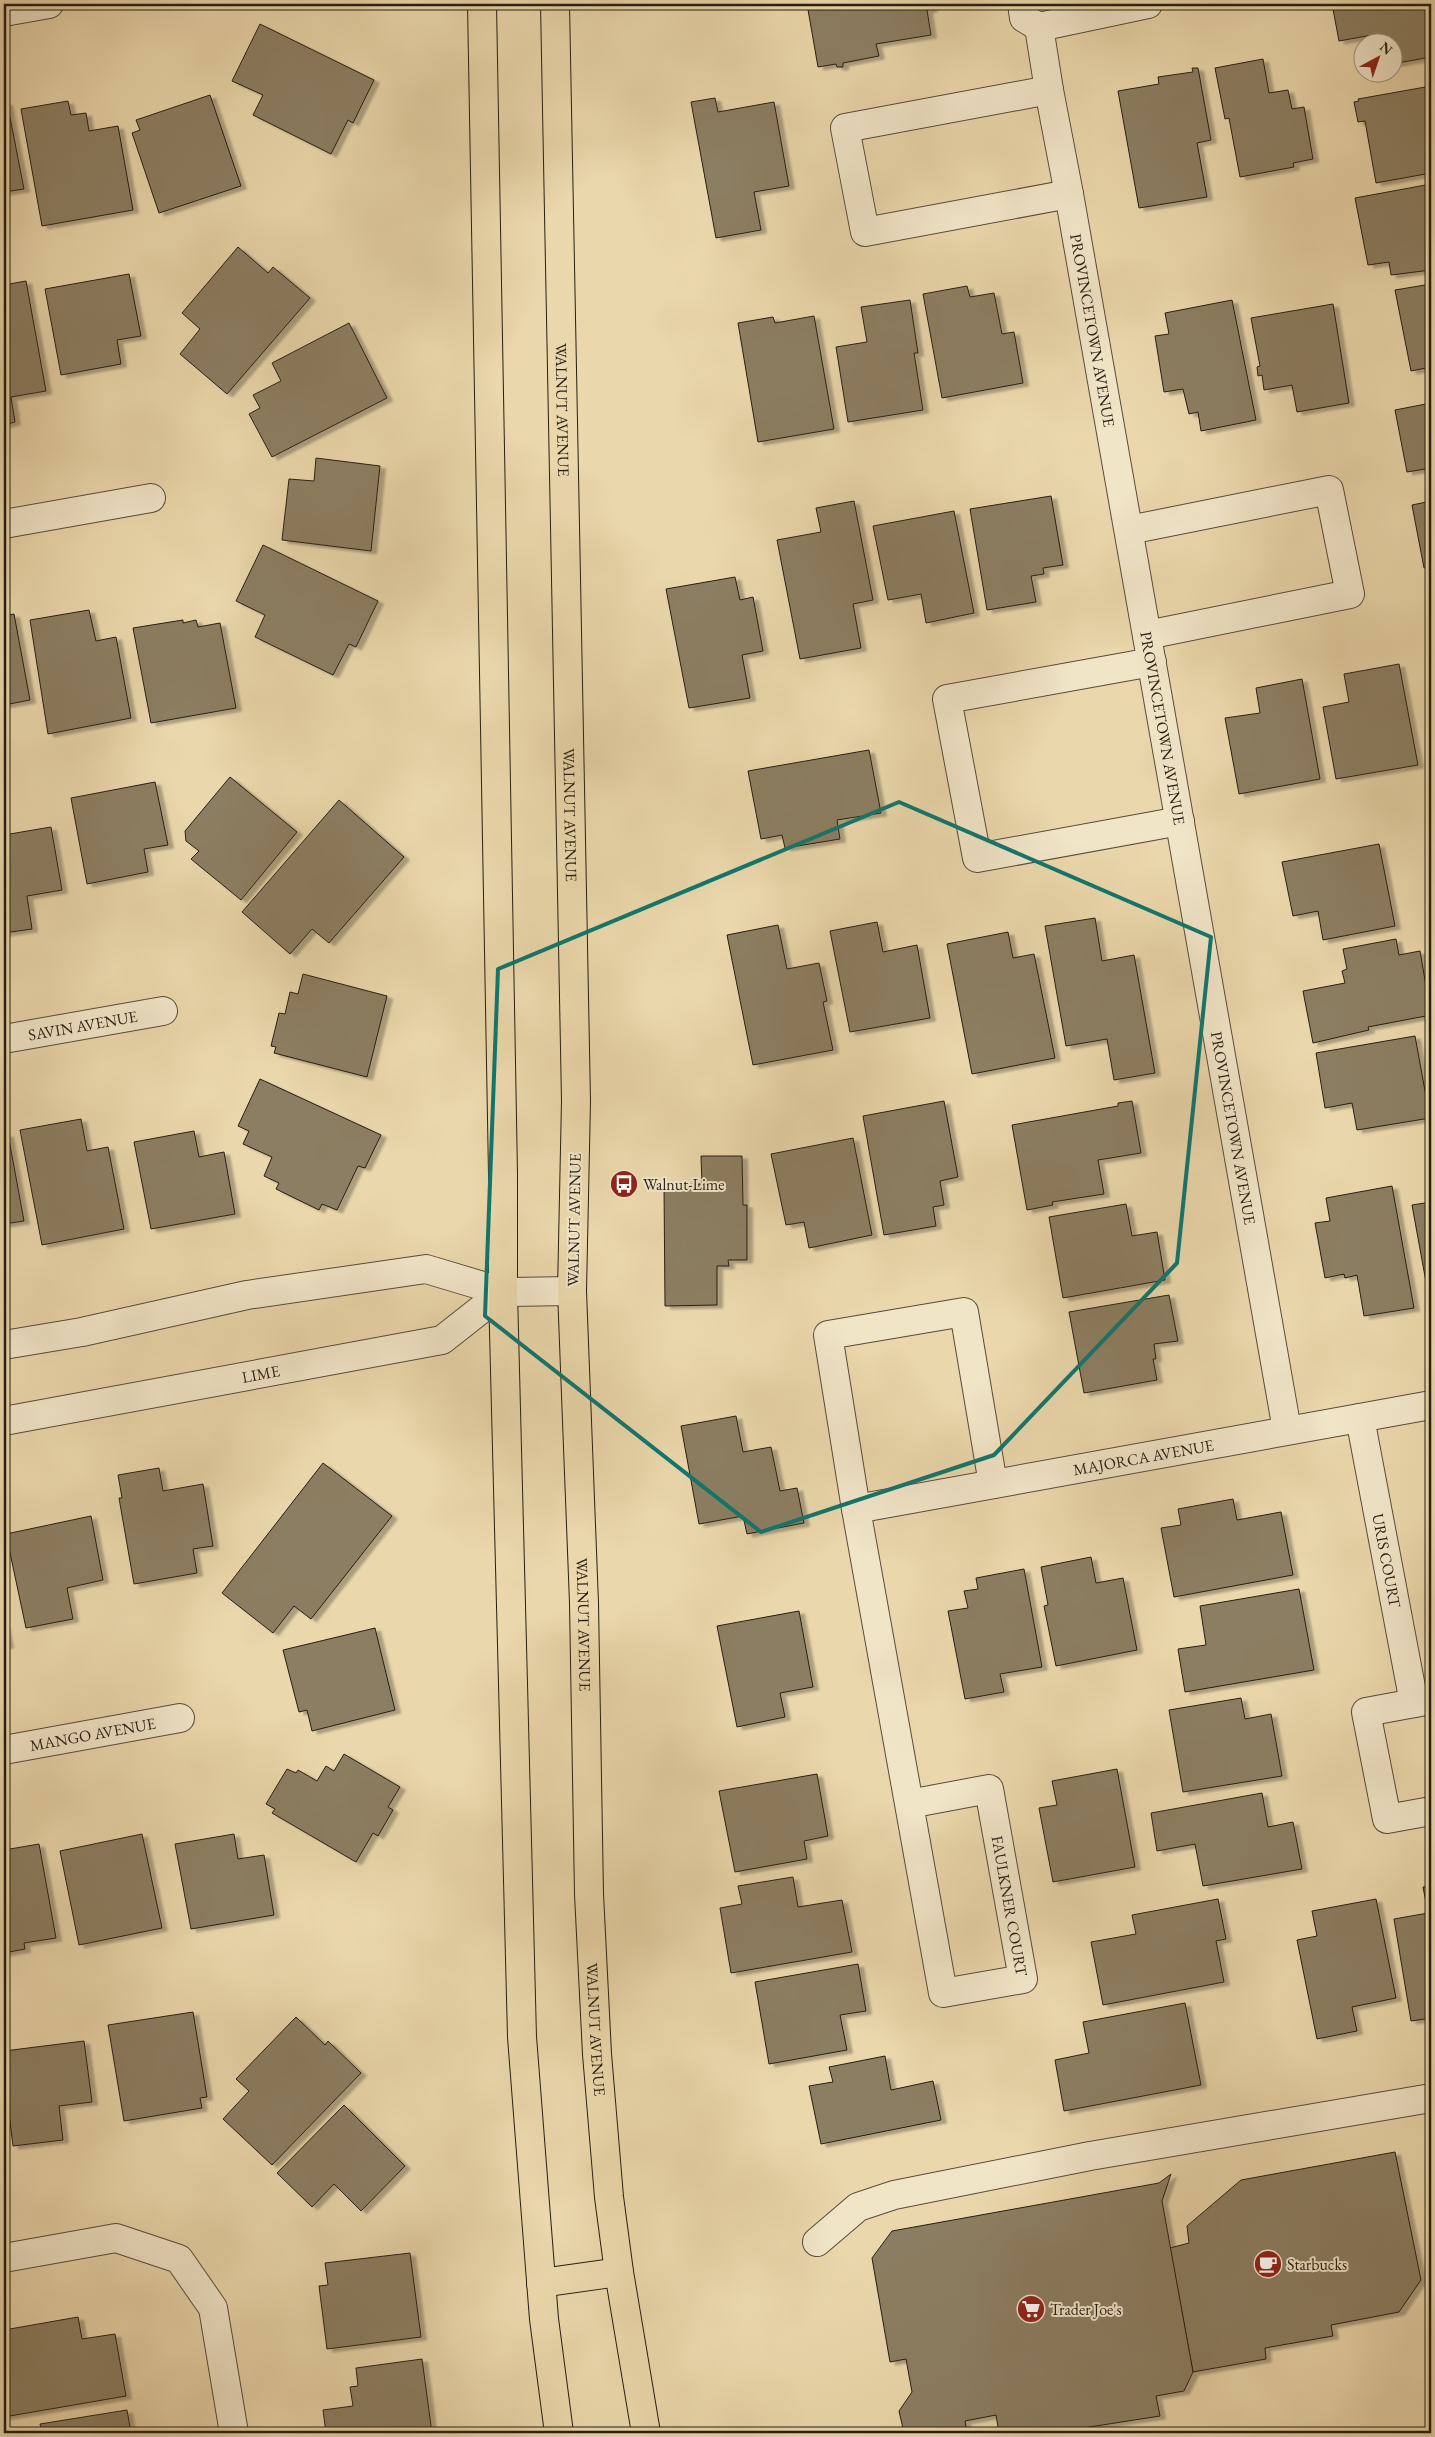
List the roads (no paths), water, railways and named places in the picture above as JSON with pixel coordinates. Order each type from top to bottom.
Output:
[{"type":"main road","points":[[482,4],[503,1174],[503,1292],[522,2037],[541,2283],[559,2433]]},
{"type":"main road","name":"WALNUT AVENUE","points":[[556,4],[576,1101],[572,1291],[584,1603],[590,1914],[602,2116],[619,2272],[646,2433]]},
{"type":"main road","points":[[541,2283],[619,2272]]},
{"type":"street","points":[[4,12],[49,4]]},
{"type":"street","points":[[1022,4],[1024,18],[1040,27],[1148,4]]},
{"type":"street","name":"PROVINCETOWN AVENUE","points":[[1040,27],[1049,90],[1070,194],[1287,1430]]},
{"type":"street","points":[[1049,90],[845,128],[865,232],[1070,194]]},
{"type":"street","points":[[1129,530],[1329,490],[1350,594],[1148,635]]},
{"type":"street","points":[[4,524],[151,498]]},
{"type":"street","points":[[1152,662],[947,699],[977,858],[1180,821]]},
{"type":"street","name":"SAVIN AVENUE","points":[[4,1039],[163,1011]]},
{"type":"street","points":[[4,1345],[82,1332],[247,1295],[426,1269],[503,1292],[572,1291]]},
{"type":"street","name":"LIME","points":[[4,1421],[442,1340],[503,1292]]},
{"type":"street","name":"FAULKNER COURT","points":[[909,1804],[989,1789],[1023,1979],[943,1993],[909,1804],[856,1509],[828,1335],[964,1312],[993,1484]]},
{"type":"street","name":"MAJORCA AVENUE","points":[[856,1509],[1431,1404]]},
{"type":"street","name":"URIS COURT","points":[[1360,1418],[1423,1702],[1366,1712],[1386,1819],[1431,1811]]},
{"type":"street","name":"MANGO AVENUE","points":[[4,1750],[180,1718]]},
{"type":"street","points":[[817,2242],[858,2207],[894,2195],[1090,2156],[1431,2098]]},
{"type":"street","points":[[4,2258],[116,2238],[179,2258],[213,2308],[234,2433]]},
{"type":"place","name":"Walnut-Lime","points":[[624,1184]]},
{"type":"place","name":"Starbucks","points":[[1268,2264]]},
{"type":"place","name":"Trader Joe's","points":[[1031,2309]]}]
